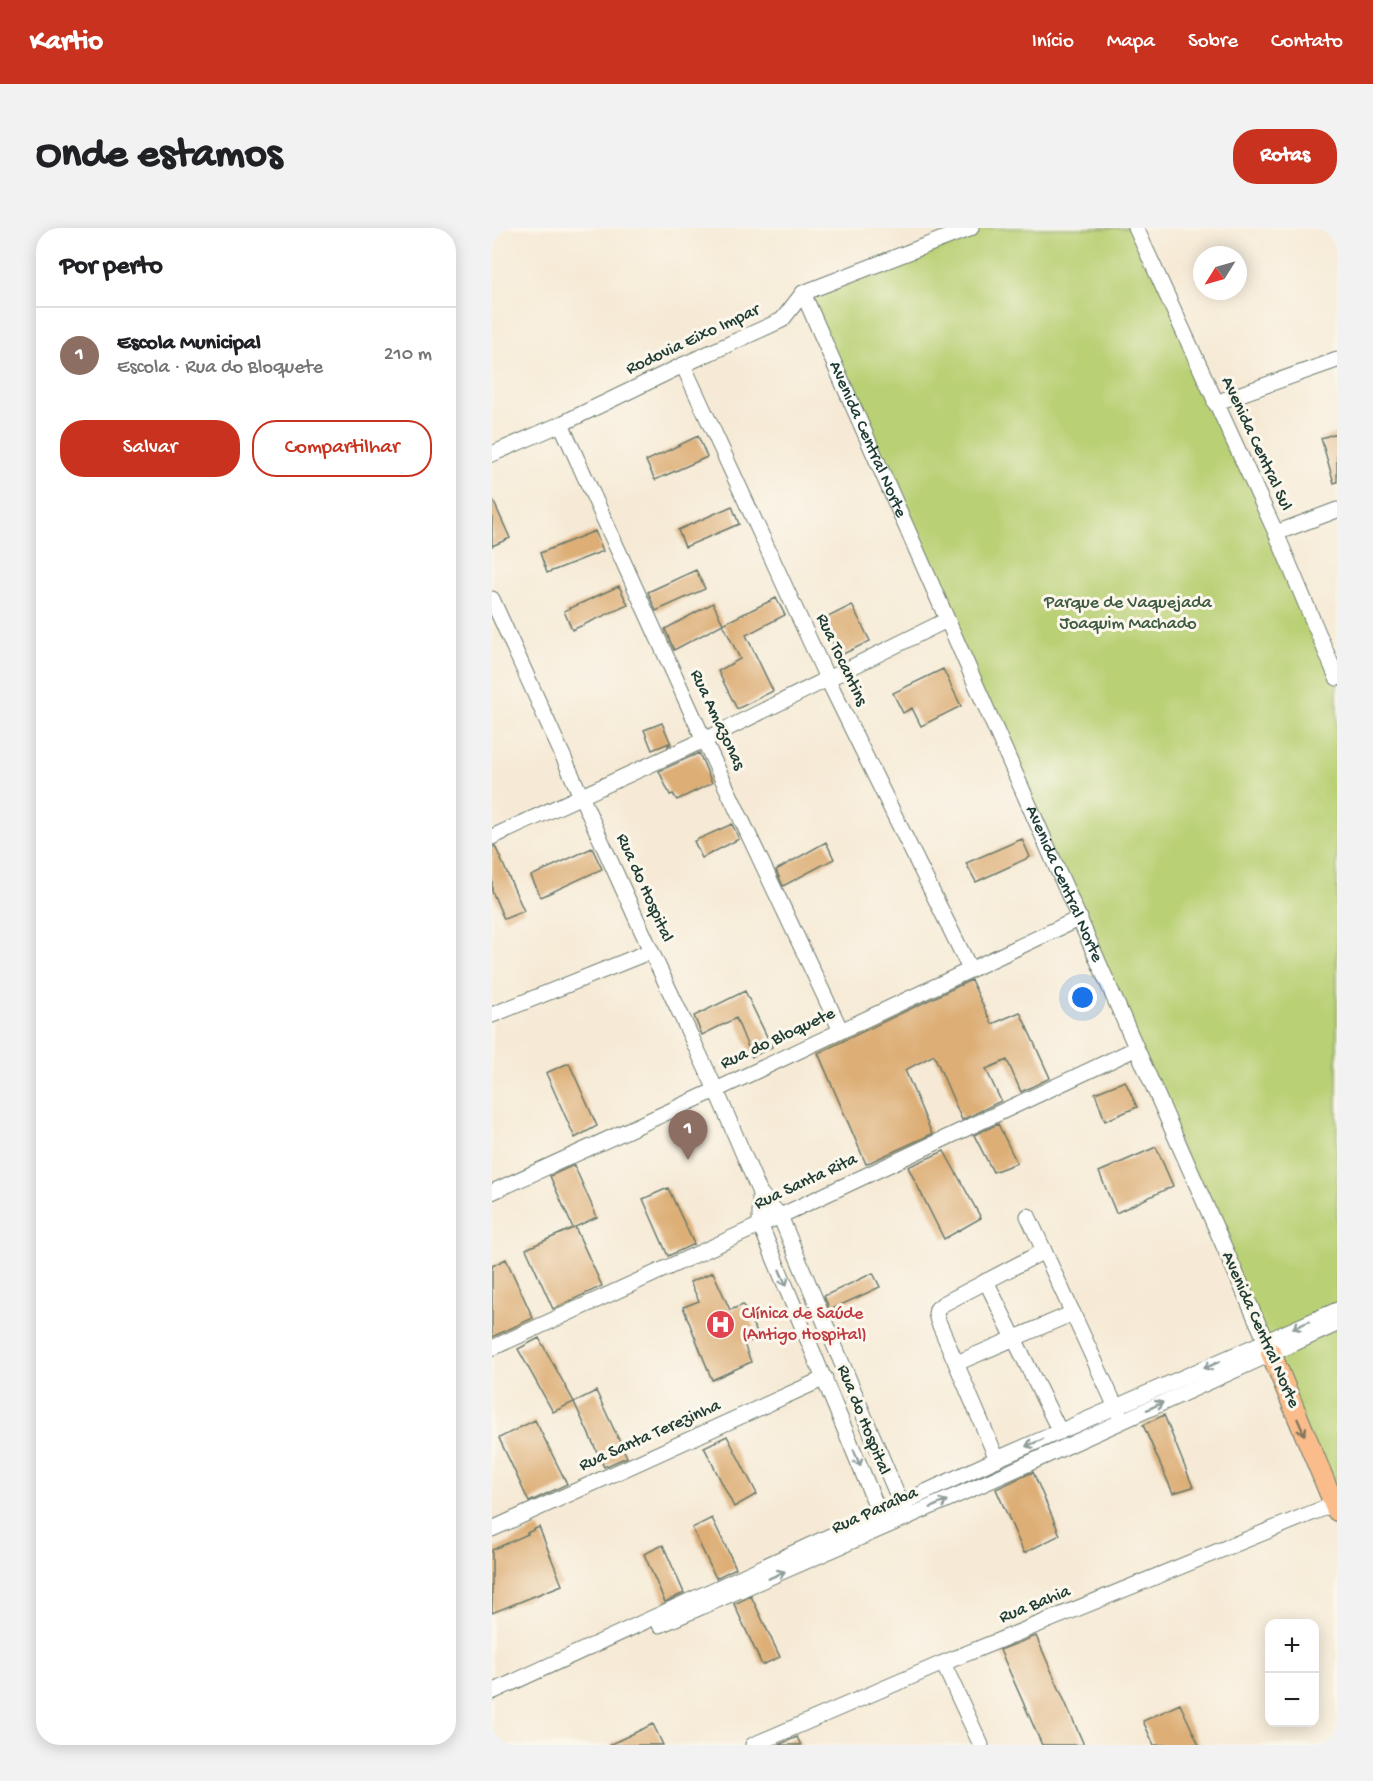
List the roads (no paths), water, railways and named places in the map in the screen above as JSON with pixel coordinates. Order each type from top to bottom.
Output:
[{"type":"main road","name":"Avenida Central Norte","points":[[1268,1347],[1335,1507]]},
{"type":"street","points":[[802,293],[971,228]]},
{"type":"street","name":"Avenida Central Sul","points":[[1136,228],[1332,655],[1337,678]]},
{"type":"street","name":"Rodovia Eixo Impar","points":[[492,454],[782,320],[802,293]]},
{"type":"street","name":"Avenida Central Norte","points":[[802,293],[1268,1347]]},
{"type":"street","points":[[1215,403],[1337,360]]},
{"type":"street","name":"Rua Tocantins","points":[[683,365],[827,678],[970,969]]},
{"type":"street","name":"Rua Amazonas","points":[[561,424],[704,740],[841,1031]]},
{"type":"street","points":[[1276,533],[1337,510]]},
{"type":"street","name":"Rua do Hospital","points":[[492,599],[716,1090],[760,1193],[780,1216],[904,1511]]},
{"type":"street","points":[[492,837],[704,740],[947,620]]},
{"type":"street","name":"Rua do Bloquete","points":[[492,1192],[716,1090],[1080,918]]},
{"type":"street","points":[[492,1015],[651,951]]},
{"type":"street","name":"Rua Santa Rita","points":[[492,1348],[1135,1049]]},
{"type":"street","name":"Rua do Hospital","points":[[760,1193],[760,1224],[882,1521]]},
{"type":"street","points":[[1028,1216],[1119,1414]]},
{"type":"street","points":[[998,1459],[938,1321],[937,1309],[1044,1251]]},
{"type":"street","points":[[986,1281],[1060,1432]]},
{"type":"street","points":[[1268,1347],[1337,1310]]},
{"type":"street","points":[[957,1363],[1073,1313]]},
{"type":"street","points":[[1268,1347],[1337,1324]]},
{"type":"street","name":"Rua Paraíba","points":[[492,1699],[1268,1347]]},
{"type":"street","name":"Rua Santa Terezinha","points":[[492,1529],[825,1378]]},
{"type":"street","name":"Rua Paraíba","points":[[904,1511],[998,1459],[1060,1432],[1119,1414]]},
{"type":"street","name":"Rua Bahia","points":[[753,1745],[943,1663],[1335,1507]]},
{"type":"street","name":"Rua Paraíba","points":[[492,1692],[882,1521]]},
{"type":"street","points":[[943,1663],[981,1745]]},
{"type":"place","name":"Escola Municipal","points":[[688,1160]]},
{"type":"place","name":"Clínica de Saúde (Antigo Hospital)","points":[[721,1324]]},
{"type":"park label","name":"Parque de Vaquejada Joaquim Machado","points":[[1128,613]]}]
